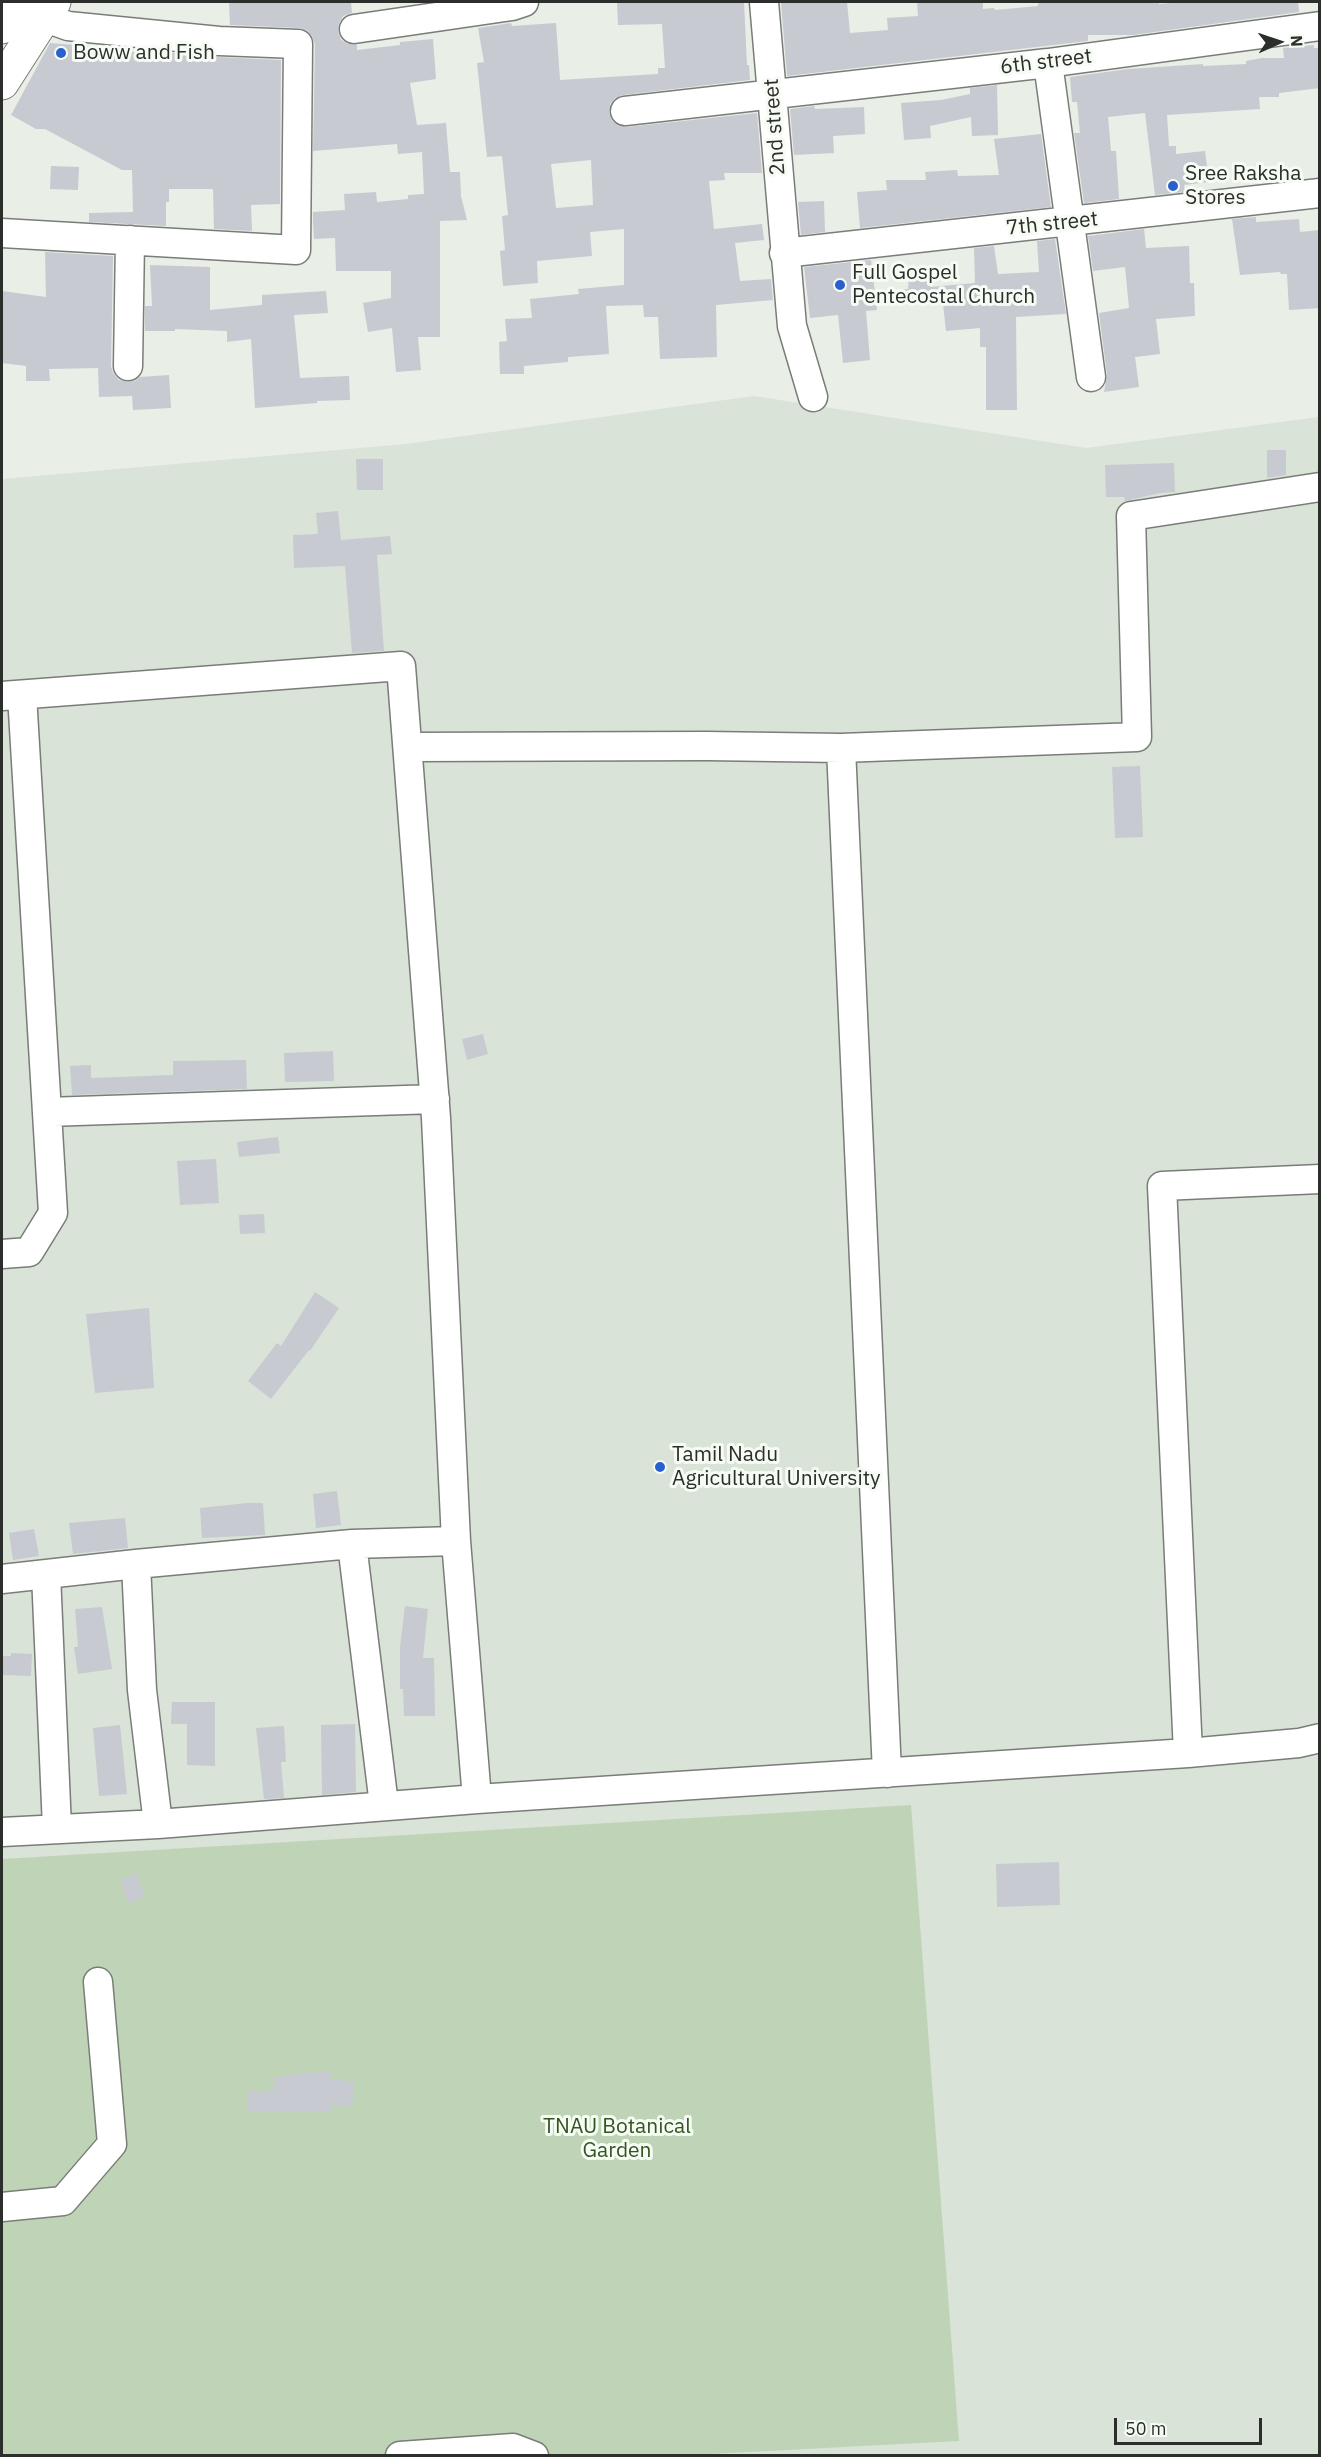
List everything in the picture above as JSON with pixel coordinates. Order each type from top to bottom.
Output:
[{"type":"main road","points":[[2,27],[38,7]]},
{"type":"main road","points":[[2,83],[38,7]]},
{"type":"street","points":[[354,29],[513,6],[524,2]]},
{"type":"street","name":"2nd street","points":[[764,2],[792,326],[813,397]]},
{"type":"street","points":[[2,233],[296,250],[298,44],[219,41],[68,26],[38,7]]},
{"type":"street","name":"6th street","points":[[625,111],[1048,63],[1320,26]]},
{"type":"street","points":[[1048,63],[1091,376]]},
{"type":"street","name":"7th street","points":[[784,254],[1320,193]]},
{"type":"street","points":[[128,366],[130,240]]},
{"type":"street","points":[[408,747],[841,748],[1137,737],[1131,516],[1320,487]]},
{"type":"street","points":[[2,1254],[29,1252],[53,1213],[47,1112],[12,695],[401,666],[435,1100],[456,1541],[477,1798]]},
{"type":"street","points":[[841,748],[887,1773]]},
{"type":"street","points":[[47,1112],[435,1100]]},
{"type":"street","points":[[1188,1752],[1162,1186],[1320,1179]]},
{"type":"street","points":[[2,1579],[352,1544],[456,1541]]},
{"type":"street","points":[[352,1544],[384,1805]]},
{"type":"street","points":[[136,1564],[142,1690],[158,1824]]},
{"type":"street","points":[[46,1575],[57,1828]]},
{"type":"street","points":[[2,1832],[158,1824],[477,1798],[1188,1752],[1299,1743],[1320,1738]]},
{"type":"street","points":[[2,2207],[63,2201],[112,2144],[98,1982]]},
{"type":"street","points":[[400,2456],[513,2448],[534,2456]]},
{"type":"shaded area","name":"Tamil Nadu Agricultural University","points":[[754,396],[1086,448],[1319,417],[1319,2455],[2,2456],[2,479],[406,444]]},
{"type":"green space","name":"TNAU Botanical Garden","points":[[911,1805],[959,2441],[673,2456],[2,2456],[2,1859]]},
{"type":"building","points":[[229,2],[351,2],[352,13],[343,16],[338,31],[341,40],[357,45],[357,50],[433,39],[436,79],[410,83],[417,125],[446,123],[450,172],[460,172],[461,196],[467,220],[440,221],[440,337],[418,337],[421,370],[396,372],[392,328],[368,332],[363,303],[391,298],[391,271],[336,271],[335,238],[314,239],[313,212],[345,210],[344,194],[376,192],[377,202],[408,199],[408,195],[424,194],[422,152],[398,154],[397,144],[313,151],[315,44],[312,36],[306,30],[299,28],[230,25]]},
{"type":"building","points":[[617,2],[744,2],[747,65],[749,65],[750,80],[623,95],[615,98],[610,104],[609,112],[612,121],[619,126],[627,127],[757,113],[762,173],[724,173],[725,180],[709,181],[714,229],[762,224],[764,240],[735,243],[740,281],[771,279],[773,300],[716,305],[717,357],[660,359],[658,317],[644,317],[643,305],[606,306],[609,354],[568,357],[568,362],[524,366],[524,374],[500,374],[499,342],[507,341],[505,319],[532,318],[530,299],[579,294],[578,289],[624,285],[624,229],[590,232],[592,256],[537,261],[538,283],[503,286],[500,251],[505,250],[502,216],[508,215],[502,156],[487,157],[477,63],[484,62],[478,28],[511,23],[512,26],[556,23],[560,80],[658,74],[658,68],[665,68],[662,24],[618,25]],"holes":[[[591,160],[593,205],[556,208],[551,164]]]},
{"type":"building","points":[[781,2],[847,2],[850,33],[888,30],[887,18],[918,16],[917,2],[983,2],[983,9],[994,8],[995,10],[1038,6],[1038,2],[1159,2],[1159,4],[1298,2],[1299,12],[1133,35],[1088,35],[1088,41],[787,76]]},
{"type":"building","points":[[50,43],[129,49],[129,52],[152,51],[281,60],[280,204],[251,205],[252,231],[214,229],[213,189],[169,189],[169,202],[166,202],[166,226],[89,222],[89,213],[133,212],[132,170],[122,170],[45,129],[36,129],[11,115]]},
{"type":"building","points":[[1314,45],[1314,48],[1320,48],[1320,88],[1279,93],[1279,97],[1259,97],[1260,109],[1167,115],[1169,146],[1176,146],[1176,154],[1205,151],[1209,182],[1184,185],[1185,192],[1155,195],[1145,113],[1108,117],[1111,151],[1116,151],[1119,199],[1084,203],[1074,133],[1080,133],[1077,102],[1072,102],[1070,77],[1128,69],[1203,64],[1203,66],[1246,64],[1246,61],[1262,58],[1284,58],[1283,48]]},
{"type":"building","points":[[997,85],[998,135],[972,136],[971,117],[930,126],[931,138],[904,140],[901,103],[941,100],[970,94],[970,88]]},
{"type":"building","points":[[814,106],[815,109],[864,107],[865,134],[833,136],[834,153],[794,155],[790,109]]},
{"type":"building","points":[[1041,134],[1051,207],[860,228],[857,192],[887,190],[886,180],[926,180],[925,172],[957,170],[958,176],[999,175],[994,139]]},
{"type":"building","points":[[51,166],[79,167],[78,190],[50,189]]},
{"type":"building","points":[[824,201],[825,232],[801,235],[798,202]]},
{"type":"building","points":[[1256,217],[1256,222],[1299,219],[1300,232],[1320,230],[1320,308],[1289,310],[1287,274],[1280,272],[1240,275],[1232,219]]},
{"type":"building","points":[[1144,229],[1146,248],[1189,246],[1190,283],[1194,283],[1195,316],[1156,319],[1160,354],[1135,357],[1139,387],[1104,392],[1107,375],[1099,313],[1129,308],[1125,267],[1093,271],[1088,236]]},
{"type":"building","points":[[1055,239],[1066,314],[1016,317],[1017,410],[986,410],[986,347],[980,347],[980,328],[946,331],[943,304],[894,297],[894,291],[908,289],[910,268],[933,271],[930,287],[975,283],[974,248],[994,246],[998,274],[1039,272],[1037,241]]},
{"type":"building","points":[[45,252],[113,256],[111,366],[113,373],[119,380],[127,382],[135,381],[140,377],[169,375],[171,408],[133,410],[132,396],[99,397],[98,368],[49,369],[50,381],[26,381],[26,366],[2,363],[2,291],[46,297]]},
{"type":"building","name":"Full Gospel Pentecostal Church","points":[[871,260],[877,310],[866,311],[870,360],[843,363],[838,315],[810,318],[804,267]]},
{"type":"building","points":[[150,265],[210,267],[210,310],[262,305],[262,295],[326,291],[328,313],[294,315],[300,378],[349,376],[350,400],[255,408],[251,339],[227,342],[227,331],[175,329],[175,331],[145,331],[145,306],[152,306]]},
{"type":"building","points":[[1267,450],[1286,450],[1286,475],[1267,478]]},
{"type":"building","points":[[356,459],[383,459],[383,490],[357,490]]},
{"type":"building","points":[[1174,463],[1175,492],[1125,501],[1124,497],[1106,497],[1105,465]]},
{"type":"building","points":[[338,511],[341,540],[390,536],[392,554],[377,555],[384,651],[352,653],[345,566],[294,568],[293,535],[318,534],[316,513]]},
{"type":"building","points":[[1140,766],[1143,837],[1115,838],[1112,767]]},
{"type":"building","points":[[483,1034],[488,1054],[467,1060],[462,1039]]},
{"type":"building","points":[[333,1051],[334,1081],[285,1082],[284,1053]]},
{"type":"building","points":[[246,1060],[247,1089],[72,1095],[70,1066],[91,1065],[91,1078],[173,1075],[173,1061]]},
{"type":"building","points":[[278,1137],[280,1153],[239,1157],[237,1142]]},
{"type":"building","points":[[216,1159],[219,1203],[180,1205],[177,1161]]},
{"type":"building","points":[[264,1214],[265,1233],[240,1234],[239,1215]]},
{"type":"building","points":[[315,1292],[339,1308],[310,1351],[271,1399],[248,1381],[277,1343],[281,1346]]},
{"type":"building","points":[[149,1308],[154,1388],[95,1393],[86,1314]]},
{"type":"building","points":[[337,1491],[341,1525],[316,1528],[313,1494]]},
{"type":"building","points":[[263,1503],[265,1535],[202,1538],[200,1508]]},
{"type":"building","points":[[125,1518],[128,1548],[73,1554],[69,1523]]},
{"type":"building","points":[[34,1529],[39,1556],[13,1560],[9,1533]]},
{"type":"building","points":[[405,1606],[428,1609],[423,1658],[434,1658],[435,1716],[404,1716],[403,1689],[400,1689],[400,1647]]},
{"type":"building","points":[[102,1607],[112,1669],[78,1674],[74,1647],[78,1647],[75,1609]]},
{"type":"building","points":[[11,1653],[32,1654],[31,1676],[2,1675],[2,1656],[11,1656]]},
{"type":"building","points":[[172,1702],[215,1702],[215,1766],[187,1765],[187,1724],[171,1724]]},
{"type":"building","points":[[355,1724],[356,1792],[322,1795],[321,1725]]},
{"type":"building","points":[[120,1725],[127,1794],[99,1796],[93,1728]]},
{"type":"building","points":[[284,1726],[286,1762],[281,1762],[284,1798],[264,1799],[256,1728]]},
{"type":"building","points":[[1059,1862],[1060,1905],[997,1907],[996,1864]]},
{"type":"building","points":[[137,1873],[145,1896],[128,1903],[120,1880]]},
{"type":"building","points":[[331,2072],[331,2079],[354,2082],[352,2107],[332,2105],[332,2112],[248,2112],[248,2092],[270,2092],[270,2087],[275,2087],[274,2078],[292,2075],[292,2073]]},
{"type":"place","name":"Boww and Fish","points":[[61,53]]},
{"type":"place","name":"Sree Raksha Stores","points":[[1173,186]]},
{"type":"place","name":"Full Gospel Pentecostal Church","points":[[840,285]]},
{"type":"place","name":"Tamil Nadu Agricultural University","points":[[660,1467]]}]
